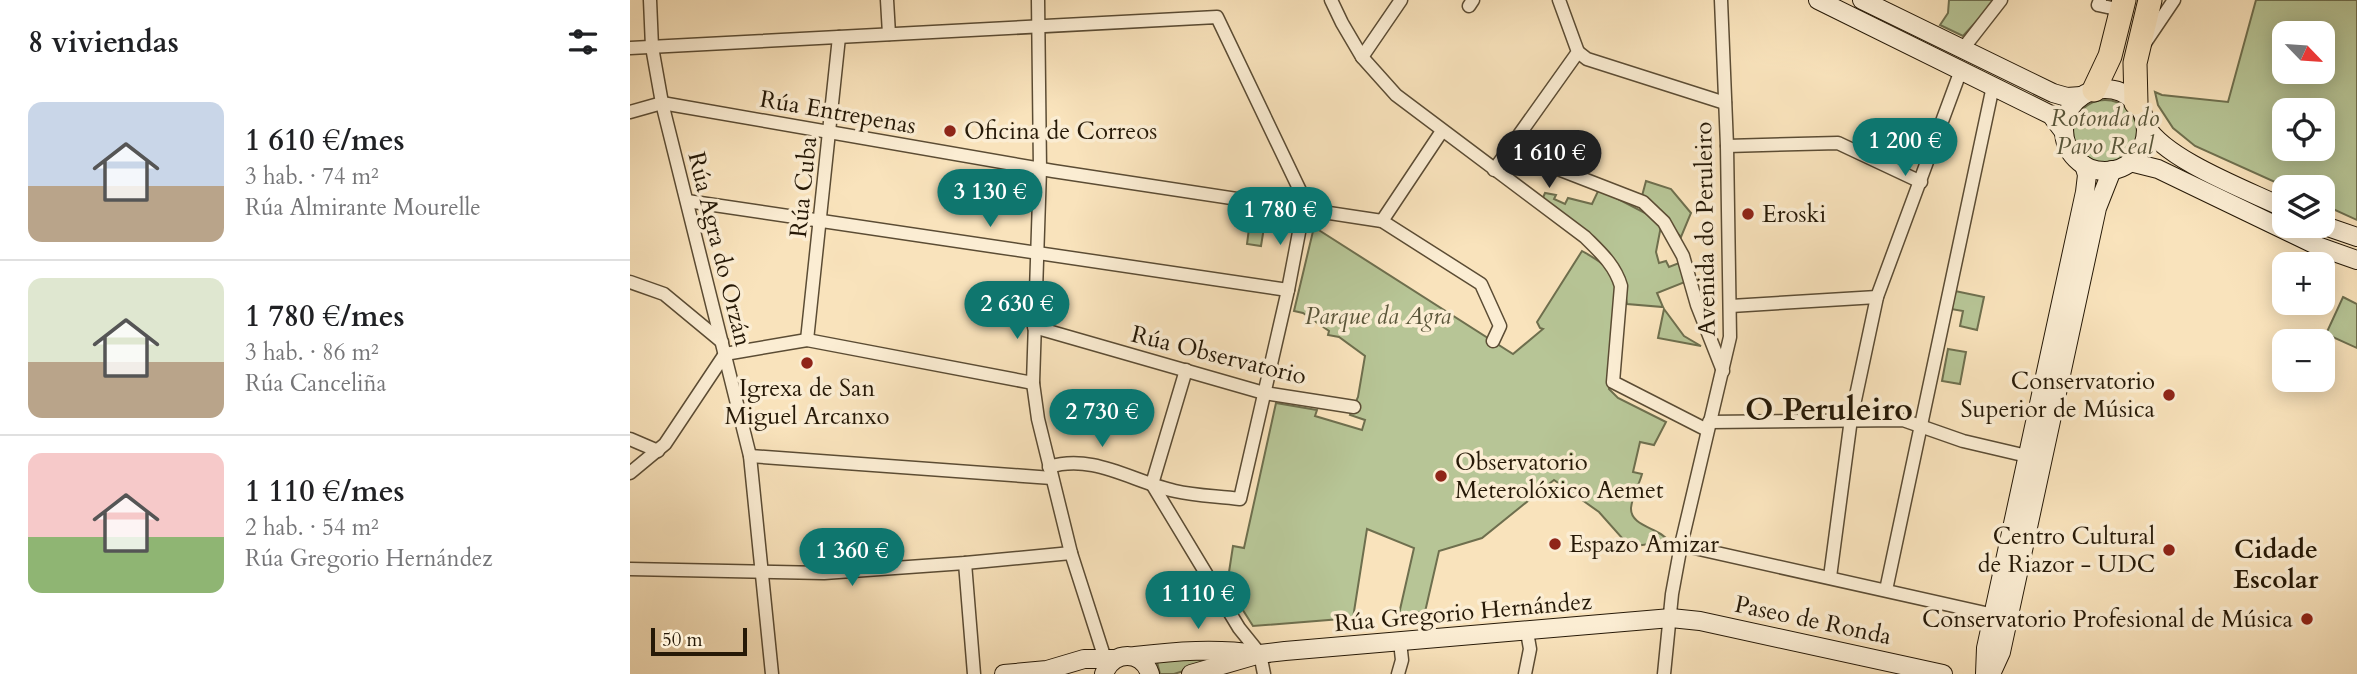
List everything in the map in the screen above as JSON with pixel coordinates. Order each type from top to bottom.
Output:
[{"type":"highway","points":[[2136,103],[2134,70],[2150,0]]},
{"type":"highway","points":[[2088,93],[2110,56],[2123,5]]},
{"type":"main road","points":[[1818,0],[2051,115],[2064,132],[2070,151],[2084,165],[2098,170],[2112,170],[2130,162],[2143,146],[2146,126]]},
{"type":"main road","points":[[1862,0],[2059,96],[2103,89],[2121,92],[2136,103],[2146,126],[2155,137],[2179,156],[2272,202]]},
{"type":"main road","points":[[2064,132],[2066,116],[2088,93]]},
{"type":"main road","points":[[2130,162],[2158,169],[2319,247],[2357,260]]},
{"type":"main road","points":[[1986,674],[1986,648],[2085,192],[2087,175],[2084,165]]},
{"type":"main road","points":[[1991,674],[2001,652],[2097,208],[2112,170]]},
{"type":"main road","points":[[2335,229],[2357,237]]},
{"type":"main road","name":"Rúa Gregorio Hernández","points":[[1191,674],[1260,654],[1671,618]]},
{"type":"main road","name":"Paseo de Ronda","points":[[1671,618],[1700,621],[1943,674]]},
{"type":"main road","points":[[1084,659],[1099,642]]},
{"type":"main road","name":"Rúa Gregorio Hernández","points":[[1047,670],[1084,659],[1107,665],[1120,656],[1207,650],[1260,654]]},
{"type":"main road","points":[[1135,656],[1147,665],[1150,674]]},
{"type":"main road","points":[[1014,674],[1047,670],[1070,674]]},
{"type":"street","name":"Rúa Agra do Orzán","points":[[650,0],[652,47],[662,103],[750,456],[772,674]]},
{"type":"street","points":[[887,0],[889,34]]},
{"type":"street","points":[[1038,0],[1040,169],[1033,383],[1038,419],[1071,552],[1107,665]]},
{"type":"street","points":[[1331,0],[1362,57],[1396,95],[1585,237],[1606,257],[1618,275],[1621,299],[1613,382],[1708,426],[1851,419],[1903,420],[1963,441],[2027,456]]},
{"type":"street","points":[[1362,57],[1401,0]]},
{"type":"street","points":[[1559,0],[1578,52],[1587,59],[1725,103]]},
{"type":"street","name":"Avenida do Peruleiro","points":[[1664,674],[1672,593],[1681,545],[1730,337],[1727,146],[1721,0]]},
{"type":"street","points":[[1962,50],[2001,0]]},
{"type":"street","points":[[2137,51],[2153,33],[2174,0]]},
{"type":"street","points":[[2099,2],[2123,5]]},
{"type":"street","points":[[630,48],[1217,17],[1305,201],[1288,290],[1240,499],[1175,491],[1095,465],[1063,463],[1051,473],[750,456]]},
{"type":"street","name":"Rúa Cuba","points":[[807,340],[839,37]]},
{"type":"street","points":[[1494,170],[1578,52]]},
{"type":"street","points":[[1830,577],[1851,419],[1877,297],[1961,70]]},
{"type":"street","points":[[1886,590],[1993,86]]},
{"type":"street","name":"Rúa Entrepenas","points":[[630,112],[662,103],[1040,169],[1382,221]]},
{"type":"street","points":[[1442,131],[1382,221],[1481,284],[1500,326],[1493,341]]},
{"type":"street","points":[[1727,146],[1838,143],[1921,182]]},
{"type":"street","points":[[1527,157],[1643,202],[1664,222],[1682,256],[1697,305],[1723,372]]},
{"type":"street","points":[[687,201],[1288,290]]},
{"type":"street","points":[[630,282],[664,294],[723,348],[807,340],[1033,383]]},
{"type":"street","points":[[1731,306],[1877,297]]},
{"type":"street","name":"Rúa Observatorio","points":[[1034,327],[1264,393],[1354,407]]},
{"type":"street","points":[[630,473],[665,444],[723,348]]},
{"type":"street","points":[[1186,370],[1152,484],[1239,628],[1260,654],[1264,674]]},
{"type":"street","points":[[630,439],[658,450]]},
{"type":"street","points":[[1681,545],[1994,615]]},
{"type":"street","points":[[630,569],[824,573],[1071,552]]},
{"type":"street","points":[[965,563],[974,674]]},
{"type":"street","points":[[1525,674],[1530,649],[1527,632]]},
{"type":"street","points":[[1398,674],[1402,660],[1400,642]]},
{"type":"green space","points":[[1949,0],[1996,0],[1963,36],[1940,25],[1948,13]]},
{"type":"green space","points":[[2256,0],[2357,0],[2357,220],[2335,210],[2335,175],[2272,175],[2272,181],[2195,146],[2173,128],[2158,105],[2155,92],[2228,102]]},
{"type":"green space","name":"Rotonda do Pavo Real","points":[[2105,100],[2123,106],[2131,114],[2137,132],[2131,150],[2123,158],[2105,164],[2087,158],[2079,150],[2073,132],[2079,114],[2087,106]]},
{"type":"green space","points":[[1646,181],[1671,189],[1691,213],[1681,237],[1642,196]]},
{"type":"green space","points":[[1599,189],[1647,214],[1661,226],[1656,252],[1659,263],[1666,261],[1669,267],[1679,263],[1685,282],[1657,293],[1663,307],[1627,304],[1622,277],[1542,200],[1545,193],[1556,195],[1554,199],[1565,204],[1568,198],[1592,204]]},
{"type":"green space","points":[[1251,213],[1266,215],[1261,246],[1247,244]]},
{"type":"green space","name":"Parque da Agra","points":[[1314,227],[1513,354],[1543,329],[1537,322],[1582,251],[1605,267],[1612,275],[1616,290],[1609,389],[1618,398],[1666,422],[1654,445],[1640,442],[1633,472],[1642,474],[1631,508],[1632,514],[1640,523],[1668,541],[1630,547],[1599,512],[1554,480],[1482,538],[1439,551],[1425,612],[1399,614],[1414,548],[1367,529],[1353,618],[1253,626],[1227,585],[1233,546],[1244,548],[1276,403],[1317,410],[1315,416],[1362,430],[1365,420],[1350,415],[1358,397],[1365,356],[1339,337],[1328,335],[1329,331],[1303,313],[1294,311]]},
{"type":"green space","points":[[1955,291],[1984,297],[1977,330],[1960,326],[1963,311],[1951,309]]},
{"type":"green space","points":[[2343,297],[2357,304],[2357,348],[2335,338],[2335,329],[2328,329]]},
{"type":"green space","points":[[1664,309],[1684,336],[1701,346],[1658,338]]},
{"type":"green space","points":[[1948,349],[1966,352],[1960,384],[1942,381]]},
{"type":"green space","points":[[1238,654],[1174,674],[1160,674],[1157,662]]},
{"type":"place","name":"Oficina de Correos","points":[[950,131]]},
{"type":"place","name":"Eroski","points":[[1748,214]]},
{"type":"place","name":"Igrexa de San Miguel Arcanxo","points":[[807,363]]},
{"type":"place","name":"Conservatorio Superior de Música","points":[[2169,395]]},
{"type":"place","name":"Observatorio Meterolóxico Aemet","points":[[1441,476]]},
{"type":"place","name":"Espazo Amizar","points":[[1555,544]]},
{"type":"place","name":"Centro Cultural de Riazor - UDC","points":[[2169,550]]},
{"type":"place","name":"Conservatorio Profesional de Música","points":[[2307,619]]},
{"type":"district","name":"O Peruleiro","points":[[1829,409]]},
{"type":"district","name":"Cidade Escolar","points":[[2276,564]]}]
